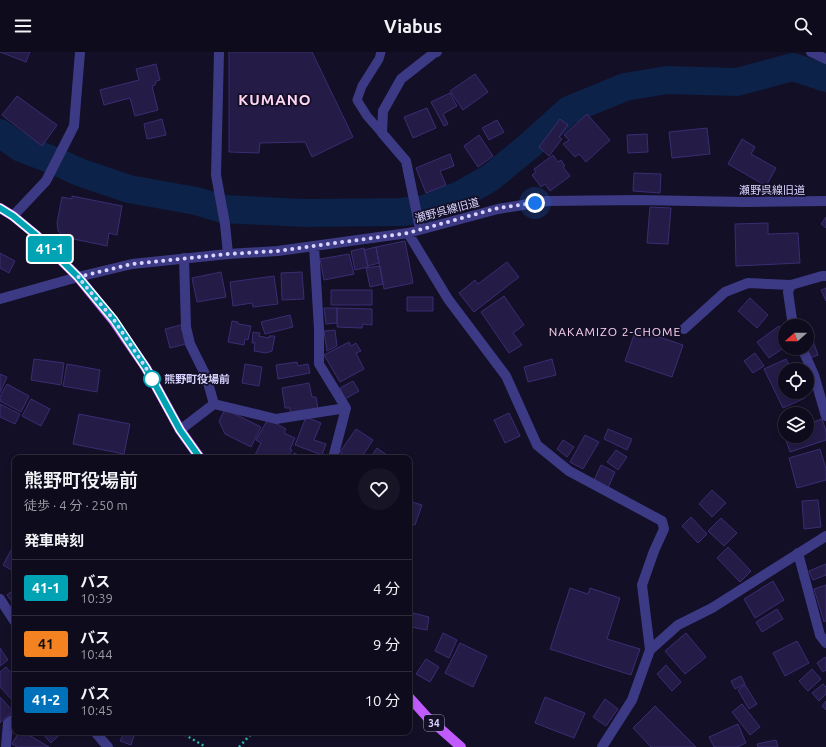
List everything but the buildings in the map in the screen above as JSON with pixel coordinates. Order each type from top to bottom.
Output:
[{"type":"main road","points":[[0,208],[13,216],[36,235],[78,277],[114,320],[146,368],[180,430],[198,455]]},
{"type":"main road","name":"34","points":[[412,700],[427,717],[461,747]]},
{"type":"street","points":[[13,216],[46,181],[74,126],[80,52]]},
{"type":"street","points":[[219,52],[216,175],[225,224],[228,254]]},
{"type":"street","points":[[419,224],[406,161],[382,133],[383,112],[401,79],[437,52]]},
{"type":"street","points":[[811,52],[826,59]]},
{"type":"street","name":"瀬野呉線旧道","points":[[0,299],[78,277],[132,264],[228,254],[278,251],[408,233],[419,224],[498,208],[547,201],[826,201]]},
{"type":"street","points":[[408,233],[448,299],[506,376],[537,445],[569,471],[662,521],[664,529],[654,551],[642,585],[650,650],[632,700],[602,747]]},
{"type":"street","points":[[314,246],[319,329],[319,364],[346,408],[334,455]]},
{"type":"street","points":[[184,258],[186,327],[190,344],[206,376],[214,404]]},
{"type":"street","points":[[684,329],[725,292],[748,283],[792,285],[826,276]]},
{"type":"street","points":[[792,285],[788,292],[792,319]]},
{"type":"street","points":[[805,355],[814,375],[826,416]]},
{"type":"street","points":[[214,404],[276,419],[346,408]]},
{"type":"street","points":[[180,430],[214,404]]},
{"type":"street","points":[[650,650],[678,625],[712,608],[826,536]]},
{"type":"street","points":[[798,553],[820,635],[826,643]]},
{"type":"street","points":[[0,599],[12,617]]},
{"type":"street","points":[[6,747],[8,724],[12,721]]},
{"type":"street","points":[[98,735],[108,747]]},
{"type":"lane","points":[[381,52],[379,59],[362,86],[357,100],[367,116],[382,133]]},
{"type":"path","points":[[185,735],[206,747]]},
{"type":"path","points":[[239,747],[250,735]]},
{"type":"waterway","points":[[0,133],[21,148],[79,172],[129,189],[196,201],[223,209],[304,213],[402,212],[425,209],[462,194],[490,178],[569,110],[625,87],[667,80],[737,82],[793,67],[826,78]]},
{"type":"bus line","name":"41-1","points":[[0,208],[13,216],[36,235],[78,277],[114,320],[146,368],[180,430],[198,455]]},
{"type":"place","name":"熊野町役場前","points":[[152,379]]},
{"type":"district","name":"KUMANO","points":[[275,99]]},
{"type":"district","name":"NAKAMIZO 2-CHOME","points":[[615,331]]},
{"type":"route","points":[[152,379],[153,380],[114,320],[78,277],[132,264],[228,254],[278,251],[408,233],[498,208],[535,203]]}]
